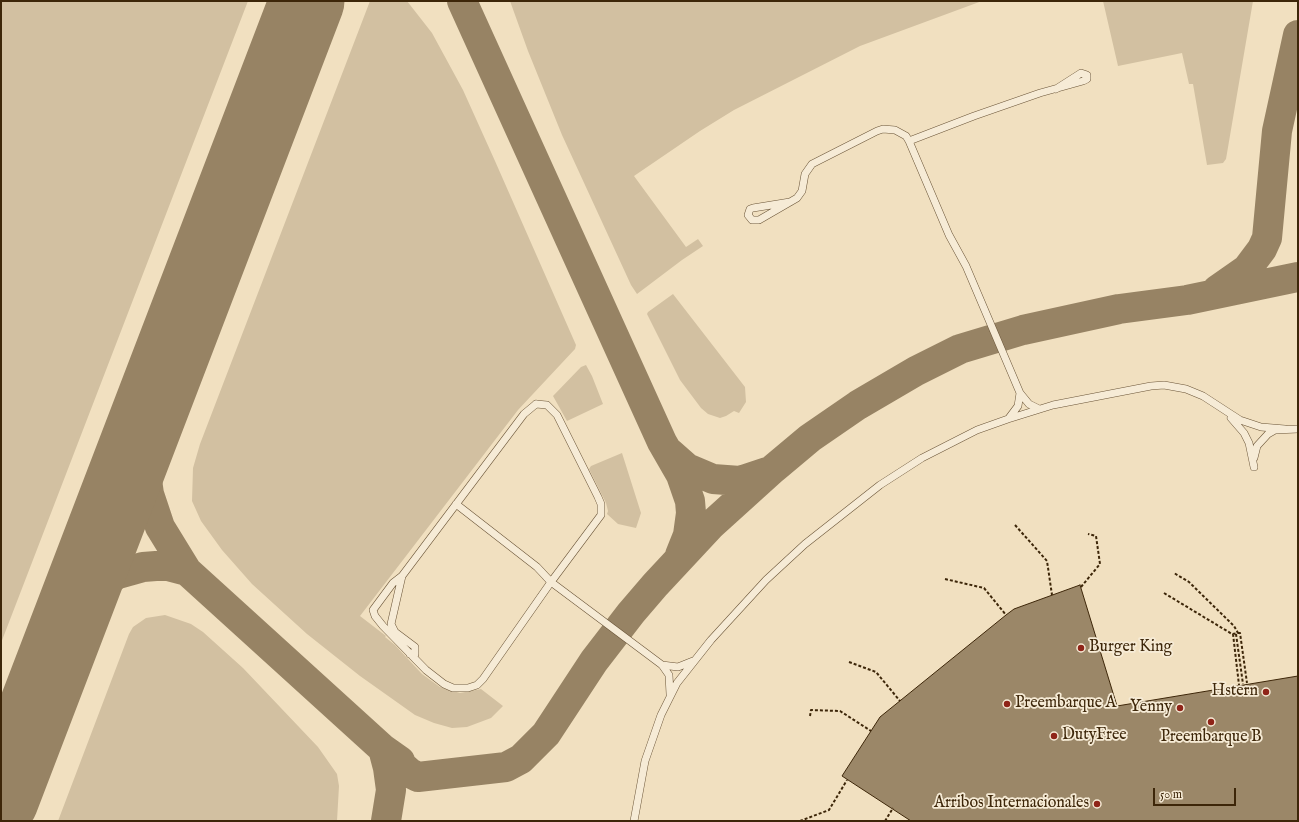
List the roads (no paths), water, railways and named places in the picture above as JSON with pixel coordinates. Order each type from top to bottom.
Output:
[{"type":"lane","points":[[909,141],[974,116],[1056,89]]},
{"type":"lane","points":[[790,202],[753,208],[750,209],[748,215],[752,220],[759,220],[790,202],[800,195],[805,174],[817,161],[882,129],[895,130],[906,136],[949,235],[966,266],[1020,393],[1029,404],[1040,409]]},
{"type":"lane","points":[[634,821],[651,741],[670,696],[696,658],[737,610],[766,580],[805,544],[836,518],[880,485],[922,458],[978,430],[1008,419],[1040,409],[1090,397],[1151,386],[1164,385],[1195,393],[1251,424],[1285,429]]},
{"type":"lane","points":[[1008,419],[1018,406],[1020,393]]},
{"type":"lane","points":[[536,404],[547,405],[557,415],[598,497],[602,510],[601,515],[551,582],[483,679],[477,685],[463,689],[449,686],[426,670],[383,626],[375,616],[373,610],[392,583],[402,576],[456,504],[530,407],[536,404]]},
{"type":"lane","points":[[1220,408],[1230,416],[1244,433],[1252,453],[1254,467],[1254,452],[1261,439],[1275,430],[1298,429]]},
{"type":"lane","points":[[456,504],[537,567],[551,582],[662,665],[669,675],[671,688],[670,696]]},
{"type":"lane","points":[[402,576],[392,624],[395,632],[415,647],[415,654],[410,654]]},
{"type":"lane","points":[[662,665],[678,667],[689,663],[696,658]]},
{"type":"place","name":"Burger King","points":[[1081,648]]},
{"type":"place","name":"Hstern","points":[[1266,692]]},
{"type":"place","name":"Preembarque A","points":[[1007,704]]},
{"type":"place","name":"Yenny","points":[[1180,708]]},
{"type":"place","name":"Preembarque B","points":[[1211,722]]},
{"type":"place","name":"DutyFree","points":[[1054,736]]},
{"type":"place","name":"Arribos Internacionales","points":[[1097,804]]}]
